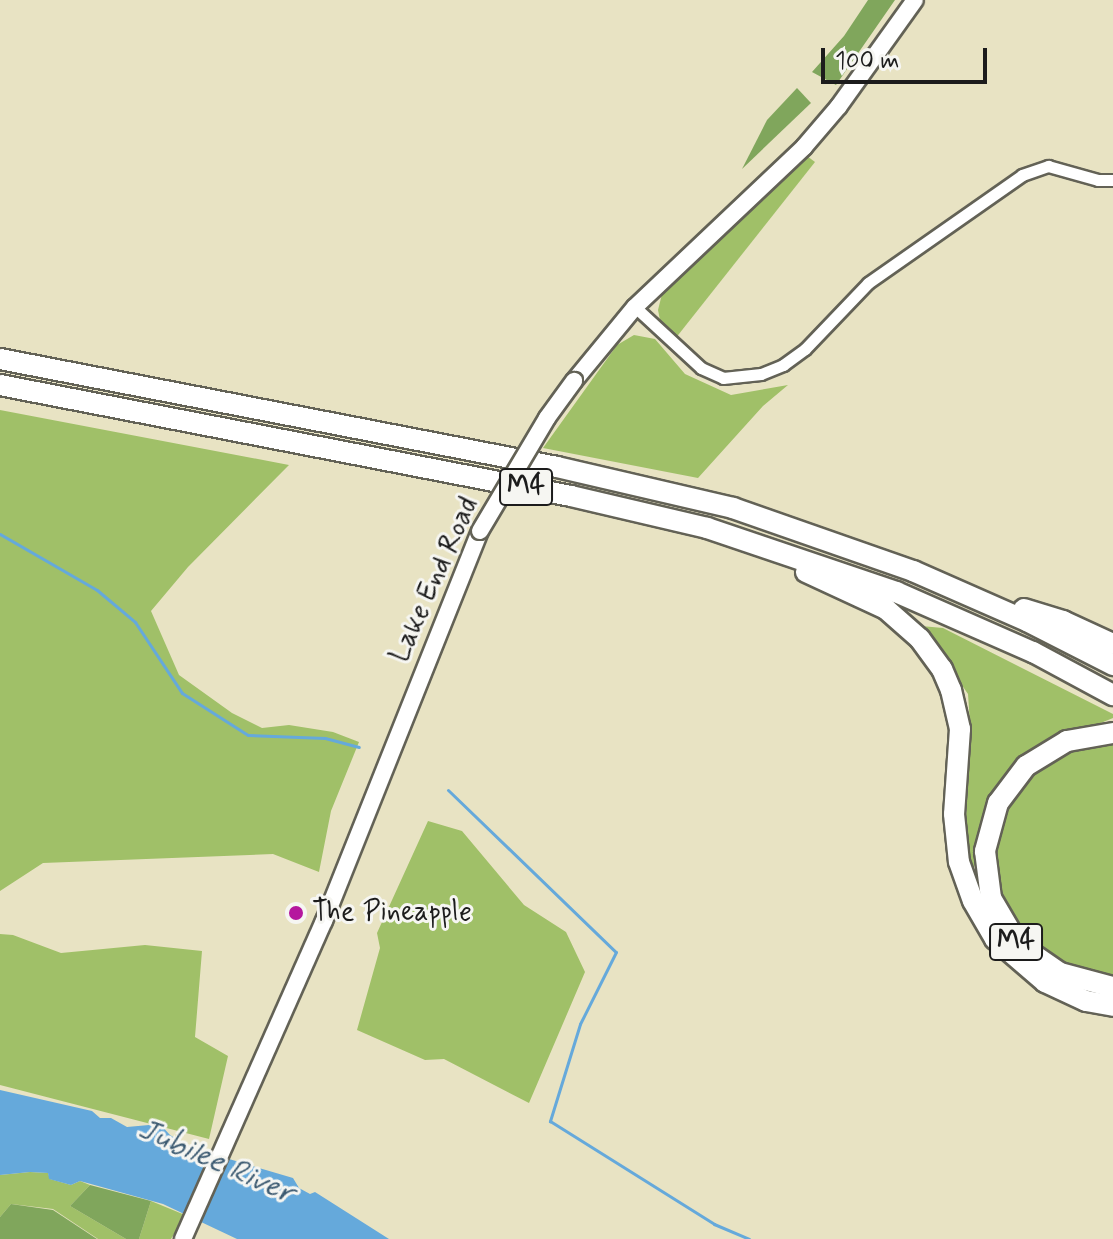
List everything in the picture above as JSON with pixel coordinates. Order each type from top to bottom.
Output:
[{"type":"highway","name":"M4","points":[[0,359],[468,449],[680,494],[838,542],[958,589],[1063,621],[1113,644]]},
{"type":"highway","name":"M4","points":[[0,385],[539,490],[707,528],[896,592],[1033,652],[1113,695]]},
{"type":"highway","name":"M4","points":[[707,528],[878,604],[920,639],[946,679],[958,717],[955,839],[962,874],[980,915],[1005,950],[1034,975],[1071,995],[1113,1006]]},
{"type":"highway","name":"M4","points":[[958,589],[1113,665]]},
{"type":"highway","name":"M4","points":[[1113,733],[1067,741],[1026,766],[998,803],[985,851],[991,898],[1018,944],[1060,973],[1113,987]]},
{"type":"main road","name":"Lake End Road","points":[[186,1233],[324,921],[480,531],[547,418],[574,381],[635,307],[804,147],[839,106],[915,0]]},
{"type":"street","points":[[635,307],[701,368],[723,378],[761,374],[783,365],[805,349],[868,283],[1022,175],[1048,166],[1113,180]]},
{"type":"green space","points":[[868,0],[895,0],[836,85],[812,72],[844,36]]},
{"type":"green space","points":[[797,88],[811,103],[742,169],[767,120]]},
{"type":"green space","points":[[807,156],[815,162],[675,339],[661,325],[658,310],[662,294],[800,158]]},
{"type":"green space","points":[[634,335],[655,339],[685,374],[731,395],[788,385],[763,406],[698,478],[543,448],[617,345]]},
{"type":"green space","points":[[0,410],[289,465],[188,567],[151,611],[179,675],[232,713],[262,728],[289,725],[333,732],[359,742],[331,811],[319,872],[273,854],[43,863],[0,891]]},
{"type":"green space","points":[[921,626],[943,628],[1113,714],[1113,718],[1032,751],[1005,776],[986,813],[973,873],[965,833],[971,739],[968,694]]},
{"type":"green space","points":[[1113,742],[1113,975],[1070,966],[1025,936],[1003,902],[994,862],[1007,806],[1028,777],[1062,753]]},
{"type":"green space","points":[[428,821],[462,831],[524,905],[566,932],[585,972],[529,1103],[444,1059],[425,1060],[357,1030],[380,948],[377,933]]},
{"type":"green space","points":[[0,934],[13,935],[61,953],[145,945],[202,951],[195,1037],[228,1056],[209,1139],[0,1085]]},
{"type":"green space","points":[[48,1173],[50,1179],[71,1185],[80,1181],[90,1185],[70,1206],[126,1239],[98,1239],[53,1209],[11,1204],[0,1217],[0,1175]]},
{"type":"green space","points":[[90,1185],[151,1201],[139,1239],[126,1239],[70,1206]]},
{"type":"green space","points":[[151,1201],[185,1215],[171,1239],[139,1239]]},
{"type":"green space","points":[[11,1204],[53,1210],[97,1239],[0,1239],[0,1217]]},
{"type":"water","name":"Jubilee River","points":[[0,1090],[92,1111],[100,1118],[111,1118],[127,1127],[160,1124],[170,1135],[192,1148],[293,1178],[299,1188],[310,1194],[315,1192],[389,1239],[237,1239],[163,1204],[80,1181],[71,1185],[49,1179],[48,1173],[0,1175]]},
{"type":"waterway","points":[[0,534],[97,590],[135,622],[182,693],[248,735],[325,738],[359,747]]},
{"type":"waterway","points":[[448,790],[616,952],[580,1024],[550,1121],[714,1224],[749,1239]]},
{"type":"place","name":"The Pineapple","points":[[296,913]]}]
